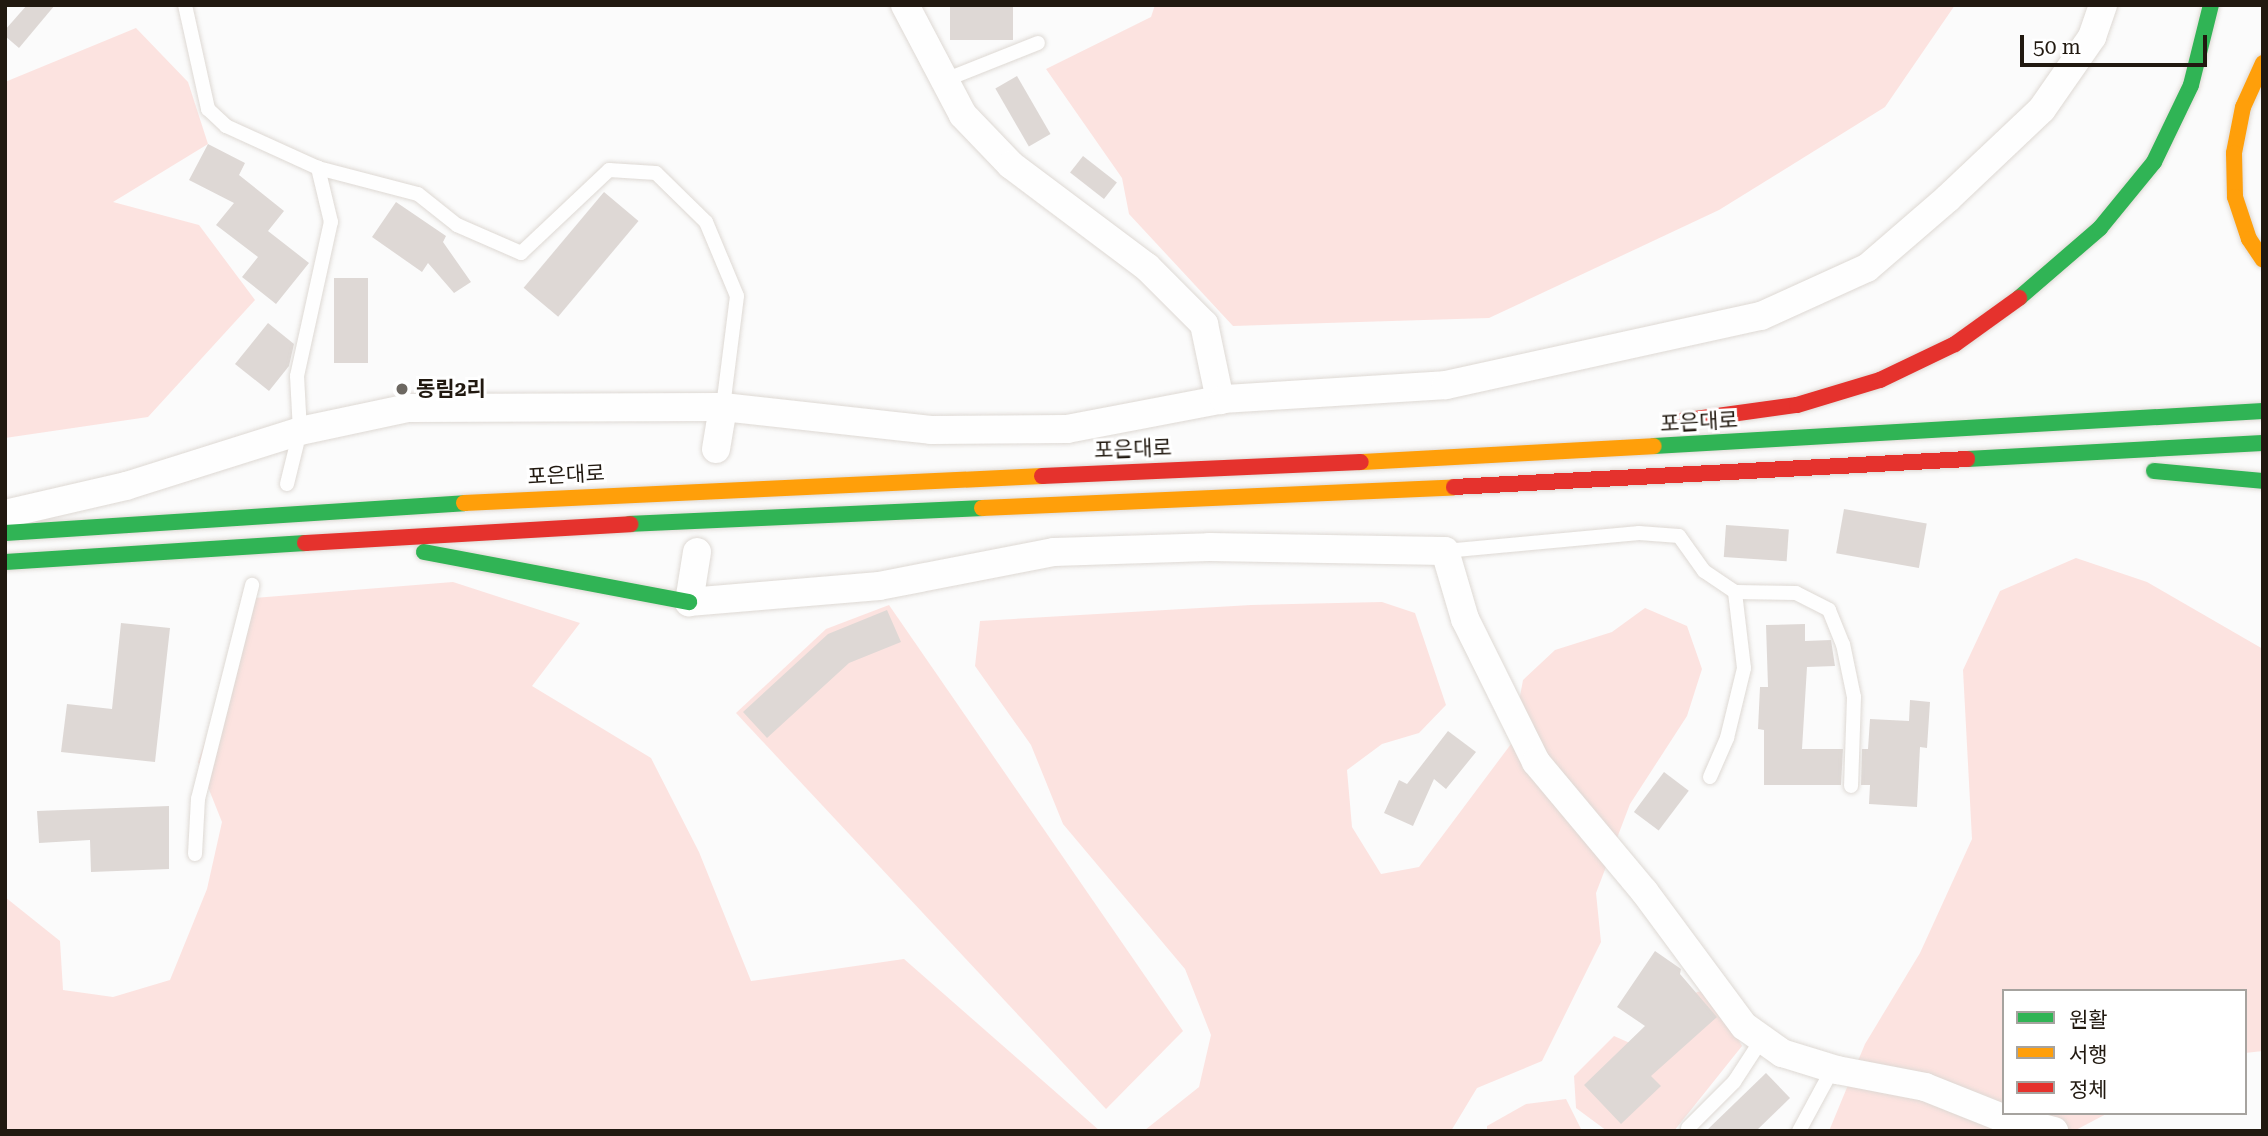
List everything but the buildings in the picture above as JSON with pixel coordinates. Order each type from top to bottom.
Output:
[{"type":"highway","points":[[1659,425],[1797,405],[1880,380],[1955,344],[2032,289],[2100,228],[2154,162],[2191,85],[2211,5]]},
{"type":"highway","points":[[2263,63],[2243,107],[2234,153],[2235,197],[2249,239],[2263,260]]},
{"type":"highway","name":"포은대로","points":[[5,533],[521,499],[1396,461],[2263,411]]},
{"type":"highway","points":[[1396,461],[1618,430]]},
{"type":"highway","points":[[5,562],[573,526],[2263,443]]},
{"type":"highway","points":[[1791,468],[2082,470]]},
{"type":"highway","points":[[2137,471],[2192,471],[2263,481]]},
{"type":"highway","points":[[303,545],[424,552],[689,602]]},
{"type":"street","points":[[905,5],[964,115],[1011,165],[1147,267],[1204,324],[1220,400]]},
{"type":"street","points":[[5,514],[125,486],[300,431],[408,408],[723,407],[931,430],[1067,429],[1220,400],[1447,386],[1761,316],[1867,268],[1948,198],[2042,109],[2092,37],[2103,5]]},
{"type":"street","points":[[716,449],[723,407]]},
{"type":"street","points":[[698,552],[689,602],[879,586],[1054,552],[1209,547],[1446,551],[1465,619],[1536,762],[1644,891],[1744,1026],[1782,1053],[1833,1068],[1925,1087],[2000,1117],[2054,1131]]},
{"type":"lane","points":[[185,5],[208,109],[226,127],[318,167],[418,194],[457,225],[521,253],[609,170],[656,173],[706,222],[737,296],[723,407]]},
{"type":"lane","points":[[945,80],[1038,43]]},
{"type":"lane","points":[[287,484],[300,431],[297,376],[331,222],[318,167]]},
{"type":"lane","points":[[1446,551],[1639,533],[1679,536],[1703,571],[1735,592],[1796,593],[1829,610],[1843,644],[1854,697],[1851,786]]},
{"type":"lane","points":[[195,855],[198,799],[252,585]]},
{"type":"lane","points":[[1710,777],[1727,738],[1744,668],[1735,592]]},
{"type":"lane","points":[[1688,1128],[1734,1082],[1762,1039]]},
{"type":"lane","points":[[1799,1131],[1833,1068]]},
{"type":"shaded area","points":[[1155,5],[1955,5],[1885,107],[1719,210],[1489,318],[1233,326],[1129,214],[1122,178],[1046,69],[1151,17]]},
{"type":"shaded area","points":[[136,28],[188,82],[208,144],[113,202],[199,225],[255,300],[148,417],[5,438],[5,82]]},
{"type":"shaded area","points":[[2076,558],[2147,582],[2263,649],[2263,1051],[2247,1053],[2247,989],[2002,989],[2002,1115],[2104,1115],[2074,1131],[1829,1131],[1865,1044],[1920,953],[1972,839],[1963,670],[2000,591]]},
{"type":"shaded area","points":[[453,582],[580,623],[532,686],[651,758],[699,852],[751,981],[904,959],[1100,1131],[5,1131],[5,897],[60,941],[63,990],[113,997],[170,980],[207,889],[222,822],[198,762],[227,678],[243,599]]},
{"type":"shaded area","points":[[1382,602],[1415,613],[1446,705],[1419,733],[1382,744],[1347,770],[1352,827],[1381,874],[1419,867],[1511,744],[1523,680],[1555,650],[1612,632],[1645,608],[1687,626],[1702,669],[1687,716],[1630,804],[1596,893],[1601,942],[1542,1061],[1477,1088],[1451,1131],[1130,1131],[1145,1130],[1199,1087],[1211,1035],[1185,969],[1063,824],[1031,745],[975,666],[980,621],[1251,605]]},
{"type":"shaded area","points":[[889,605],[1183,1031],[1106,1109],[736,713],[826,629]]},
{"type":"shaded area","points":[[1711,990],[1742,1046],[1674,1131],[1607,1131],[1576,1108],[1574,1076],[1614,1036],[1648,1051],[1646,1037],[1697,992]]},
{"type":"shaded area","points":[[1566,1099],[1582,1131],[1487,1131],[1487,1126],[1526,1104]]},
{"type":"traffic: fast","points":[[2019,298],[2100,228],[2154,162],[2191,85],[2211,5]]},
{"type":"traffic: fast","points":[[1654,446],[2263,411]]},
{"type":"traffic: fast","points":[[1967,459],[2263,443]]},
{"type":"traffic: fast","points":[[2154,471],[2263,481]]},
{"type":"traffic: fast","points":[[5,533],[464,503]]},
{"type":"traffic: fast","points":[[630,524],[982,508]]},
{"type":"traffic: fast","points":[[5,562],[305,543]]},
{"type":"traffic: fast","points":[[424,552],[689,602]]},
{"type":"traffic: slow","points":[[2263,63],[2243,107],[2234,153],[2235,197],[2249,239],[2263,260]]},
{"type":"traffic: slow","points":[[1361,462],[1654,446]]},
{"type":"traffic: slow","points":[[464,503],[1042,476]]},
{"type":"traffic: slow","points":[[982,508],[1454,487]]},
{"type":"traffic: jam","points":[[1681,421],[1797,405],[1880,380],[1955,344],[2019,298]]},
{"type":"traffic: jam","points":[[1454,487],[1967,459]]},
{"type":"traffic: jam","points":[[1042,476],[1361,462]]},
{"type":"traffic: jam","points":[[305,543],[630,524]]},
{"type":"place","name":"동림2리","points":[[402,389]]}]
